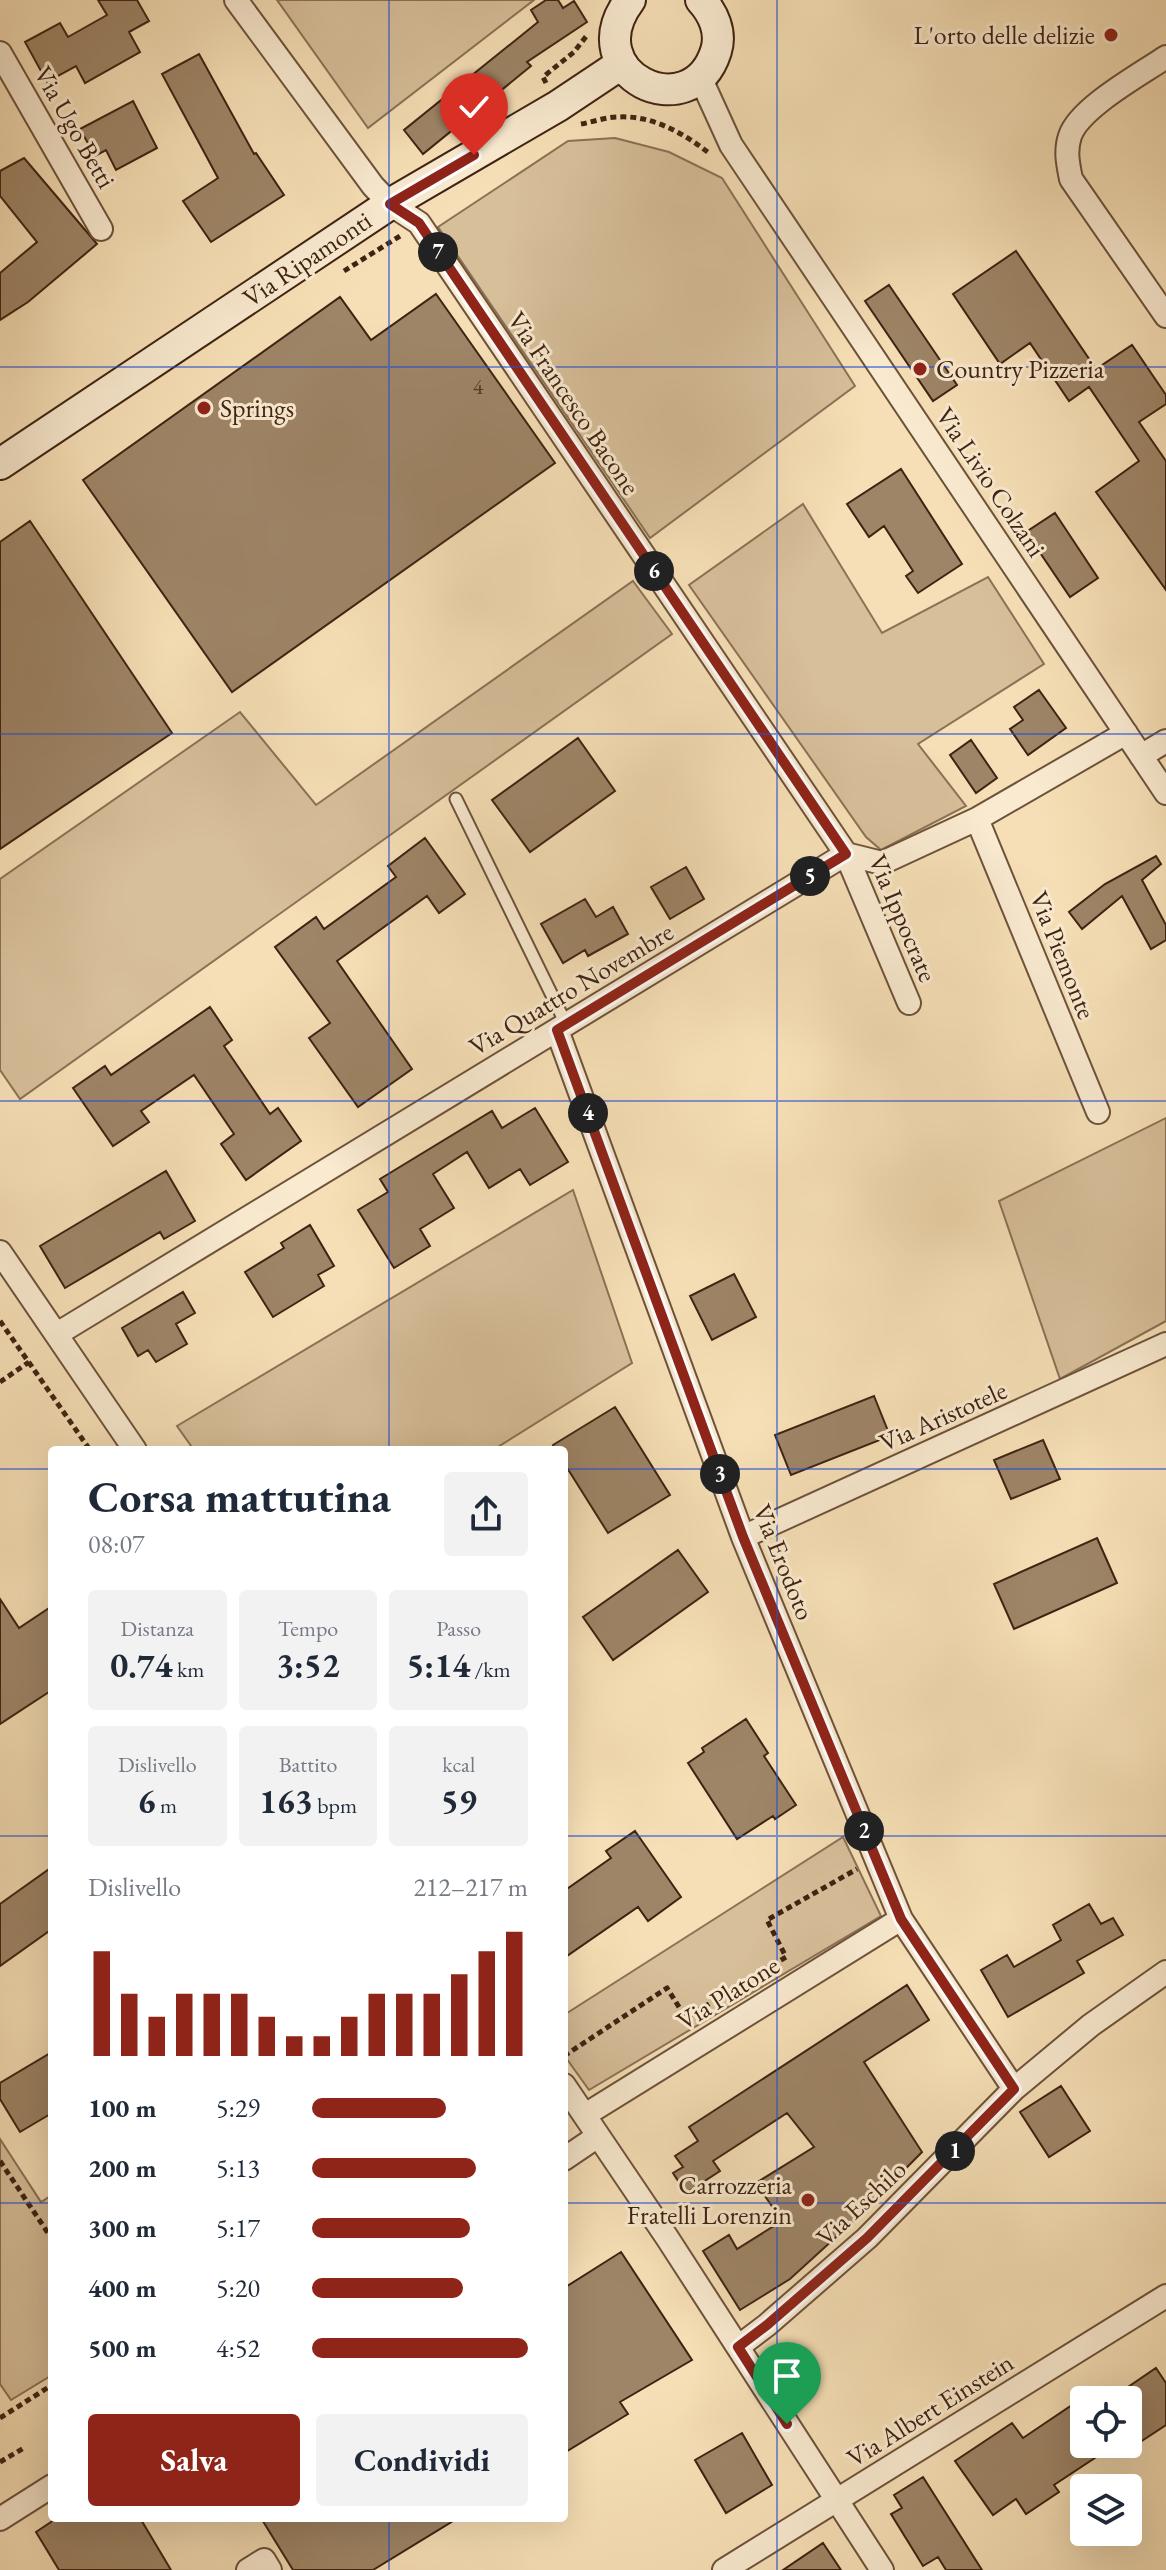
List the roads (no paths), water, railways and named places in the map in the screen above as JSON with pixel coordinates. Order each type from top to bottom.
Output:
[{"type":"street","name":"Via Francesco Bacone","points":[[236,0],[360,169],[390,204],[419,223],[846,854]]},
{"type":"street","points":[[630,0],[620,14],[615,31],[615,49],[621,64],[633,78],[649,87],[667,90],[685,87],[700,77],[711,63],[717,46],[712,3]]},
{"type":"street","name":"Via Ugo Betti","points":[[0,53],[101,229]]},
{"type":"street","points":[[1166,57],[1084,114],[1071,134],[1066,157],[1071,179],[1166,316]]},
{"type":"street","name":"Via Ripamonti","points":[[0,464],[390,204],[558,106],[621,64]]},
{"type":"street","name":"Via Livio Colzani","points":[[700,77],[731,145],[1166,793]]},
{"type":"street","points":[[846,854],[882,863],[977,819],[1126,733]]},
{"type":"street","points":[[1141,756],[1166,741]]},
{"type":"street","name":"Via Piemonte","points":[[977,819],[1098,1112]]},
{"type":"street","name":"Via Ippocrate","points":[[846,854],[909,1003]]},
{"type":"street","name":"Via Quattro Novembre","points":[[57,1334],[846,854]]},
{"type":"street","name":"Via Erodoto","points":[[562,1027],[743,1537],[901,1919],[1014,2089]]},
{"type":"street","points":[[0,1252],[132,1446]]},
{"type":"street","name":"Via Aristotele","points":[[743,1537],[1166,1344]]},
{"type":"street","name":"Via Platone","points":[[585,2115],[901,1919]]},
{"type":"street","name":"Via Eschilo","points":[[738,2347],[867,2238],[1014,2089],[1091,2025],[1166,1972]]},
{"type":"street","points":[[568,2091],[882,2570]]},
{"type":"street","points":[[568,2156],[598,2136]]},
{"type":"street","name":"Via Albert Einstein","points":[[724,2570],[1166,2296]]},
{"type":"street","points":[[0,2519],[48,2489]]},
{"type":"street","points":[[248,2570],[264,2560],[270,2570]]},
{"type":"lane","points":[[456,799],[562,1027]]},
{"type":"place","name":"L'orto delle delizie","points":[[1111,35]]},
{"type":"place","name":"Country Pizzeria","points":[[920,369]]},
{"type":"place","name":"Springs","points":[[204,408]]},
{"type":"place","name":"Carrozzeria Fratelli Lorenzin","points":[[808,2200]]}]
